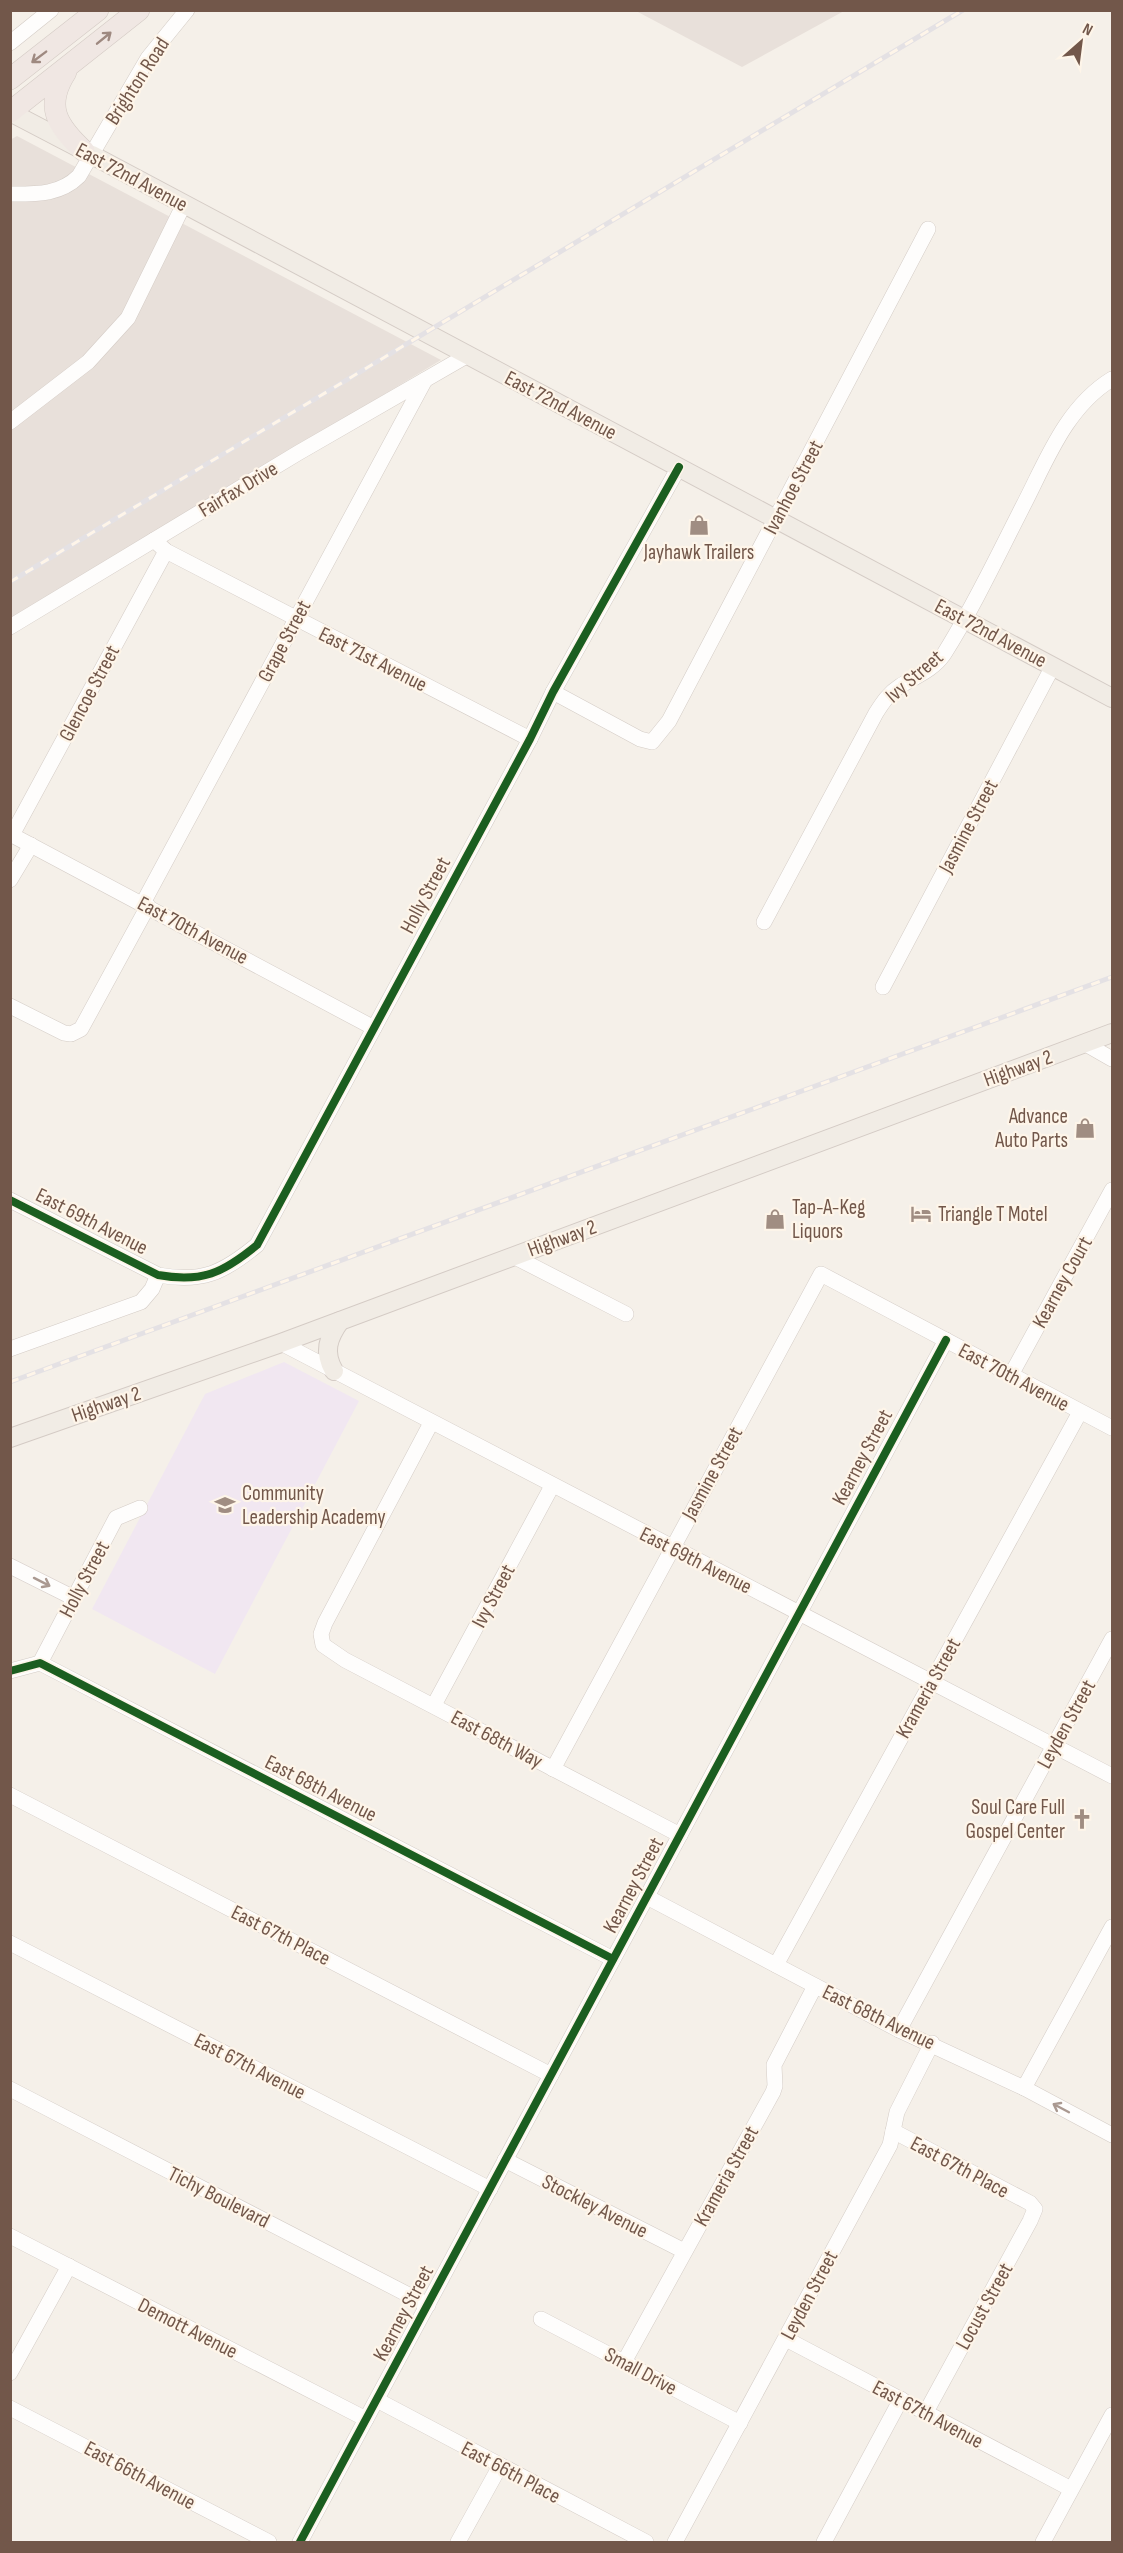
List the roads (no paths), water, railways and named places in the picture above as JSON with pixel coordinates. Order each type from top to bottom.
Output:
[{"type":"highway","points":[[10,79],[98,10]]},
{"type":"highway","points":[[11,112],[139,10]]},
{"type":"highway","points":[[70,66],[57,88],[54,107],[65,132],[88,153]]},
{"type":"main road","name":"East 72nd Avenue","points":[[11,112],[1113,698]]},
{"type":"main road","name":"Highway 2","points":[[10,1438],[281,1343],[1113,1033]]},
{"type":"main road","points":[[334,1371],[328,1359],[327,1349],[330,1337],[339,1321]]},
{"type":"street","points":[[10,43],[51,10]]},
{"type":"street","name":"Brighton Road","points":[[10,194],[47,193],[66,187],[80,176],[88,153],[148,58],[187,10]]},
{"type":"street","points":[[10,422],[88,362],[128,318],[184,204]]},
{"type":"street","name":"Ivanhoe Street","points":[[553,692],[640,739],[652,742],[669,721],[928,229]]},
{"type":"street","name":"Fairfax Drive","points":[[10,627],[160,546],[298,453],[468,355]]},
{"type":"street","name":"Grape Street","points":[[10,1006],[64,1033],[71,1034],[81,1029],[296,619],[425,380]]},
{"type":"street","name":"Ivy Street","points":[[764,922],[886,697],[934,665],[964,619],[1059,436],[1089,396],[1113,380]]},
{"type":"street","name":"Holly Street","points":[[158,1275],[178,1279],[210,1275],[231,1265],[256,1245],[530,739],[553,692],[679,467]]},
{"type":"street","name":"East 71st Avenue","points":[[160,546],[296,619],[530,739]]},
{"type":"street","name":"Glencoe Street","points":[[11,835],[160,546]]},
{"type":"street","name":"Jasmine Street","points":[[883,987],[1053,666]]},
{"type":"street","name":"East 70th Avenue","points":[[11,835],[146,904],[374,1028]]},
{"type":"street","points":[[10,880],[31,845]]},
{"type":"street","points":[[1084,1043],[1113,1059]]},
{"type":"street","name":"Kearney Court","points":[[1011,1375],[1113,1190]]},
{"type":"street","name":"East 69th Avenue","points":[[10,1200],[158,1275]]},
{"type":"street","points":[[513,1256],[626,1314]]},
{"type":"street","name":"East 70th Avenue","points":[[821,1274],[1113,1428]]},
{"type":"street","name":"Jasmine Street","points":[[553,1769],[671,1547],[821,1274]]},
{"type":"street","points":[[10,1349],[141,1302],[147,1297],[158,1275]]},
{"type":"street","name":"Kearney Street","points":[[300,2542],[946,1340]]},
{"type":"street","name":"East 69th Avenue","points":[[281,1343],[1113,1776]]},
{"type":"street","name":"Krameria Street","points":[[776,1965],[1080,1412]]},
{"type":"street","name":"East 68th Way","points":[[431,1423],[325,1623],[321,1637],[326,1648],[680,1835]]},
{"type":"street","name":"Ivy Street","points":[[434,1705],[552,1486]]},
{"type":"street","name":"Holly Street","points":[[40,1663],[116,1518],[140,1508]]},
{"type":"street","points":[[10,1566],[74,1598]]},
{"type":"street","name":"Leyden Street","points":[[899,2030],[1113,1639]]},
{"type":"street","points":[[10,1671],[40,1663]]},
{"type":"street","name":"East 68th Avenue","points":[[40,1663],[613,1959]]},
{"type":"street","name":"East 67th Place","points":[[10,1795],[551,2075]]},
{"type":"street","name":"East 68th Avenue","points":[[647,1897],[899,2030],[932,2043],[1024,2088],[1113,2135]]},
{"type":"street","points":[[1024,2088],[1113,1927]]},
{"type":"street","name":"East 67th Avenue","points":[[10,1943],[490,2190]]},
{"type":"street","name":"Krameria Street","points":[[624,2362],[773,2092],[774,2065],[815,1986]]},
{"type":"street","name":"Leyden Street","points":[[675,2542],[890,2145],[897,2112],[932,2043]]},
{"type":"street","name":"Tichy Boulevard","points":[[10,2089],[428,2305]]},
{"type":"street","name":"East 67th Place","points":[[893,2131],[1027,2202]]},
{"type":"street","name":"Stockley Avenue","points":[[505,2160],[684,2251]]},
{"type":"street","name":"Locust Street","points":[[926,2412],[1030,2221],[1035,2209],[1027,2202]]},
{"type":"street","name":"Demott Avenue","points":[[10,2236],[366,2420]]},
{"type":"street","points":[[10,2373],[69,2266]]},
{"type":"street","name":"Small Drive","points":[[541,2319],[740,2423]]},
{"type":"street","name":"East 67th Avenue","points":[[786,2339],[1071,2489]]},
{"type":"street","points":[[824,2542],[901,2399]]},
{"type":"street","name":"East 66th Place","points":[[377,2400],[646,2542]]},
{"type":"street","name":"East 66th Avenue","points":[[10,2408],[269,2542]]},
{"type":"street","points":[[1042,2542],[1113,2415]]},
{"type":"street","points":[[458,2542],[500,2466]]},
{"type":"railway","points":[[10,582],[963,10]]},
{"type":"railway","points":[[10,1382],[1112,977]]},
{"type":"place","name":"Jayhawk Trailers","points":[[699,525]]},
{"type":"place","name":"Advance Auto Parts","points":[[1085,1128]]},
{"type":"place","name":"Triangle T Motel","points":[[921,1214]]},
{"type":"place","name":"Tap-A-Keg Liquors","points":[[775,1219]]},
{"type":"place","name":"Community Leadership Academy","points":[[225,1505]]},
{"type":"place","name":"Soul Care Full Gospel Center","points":[[1082,1819]]}]
